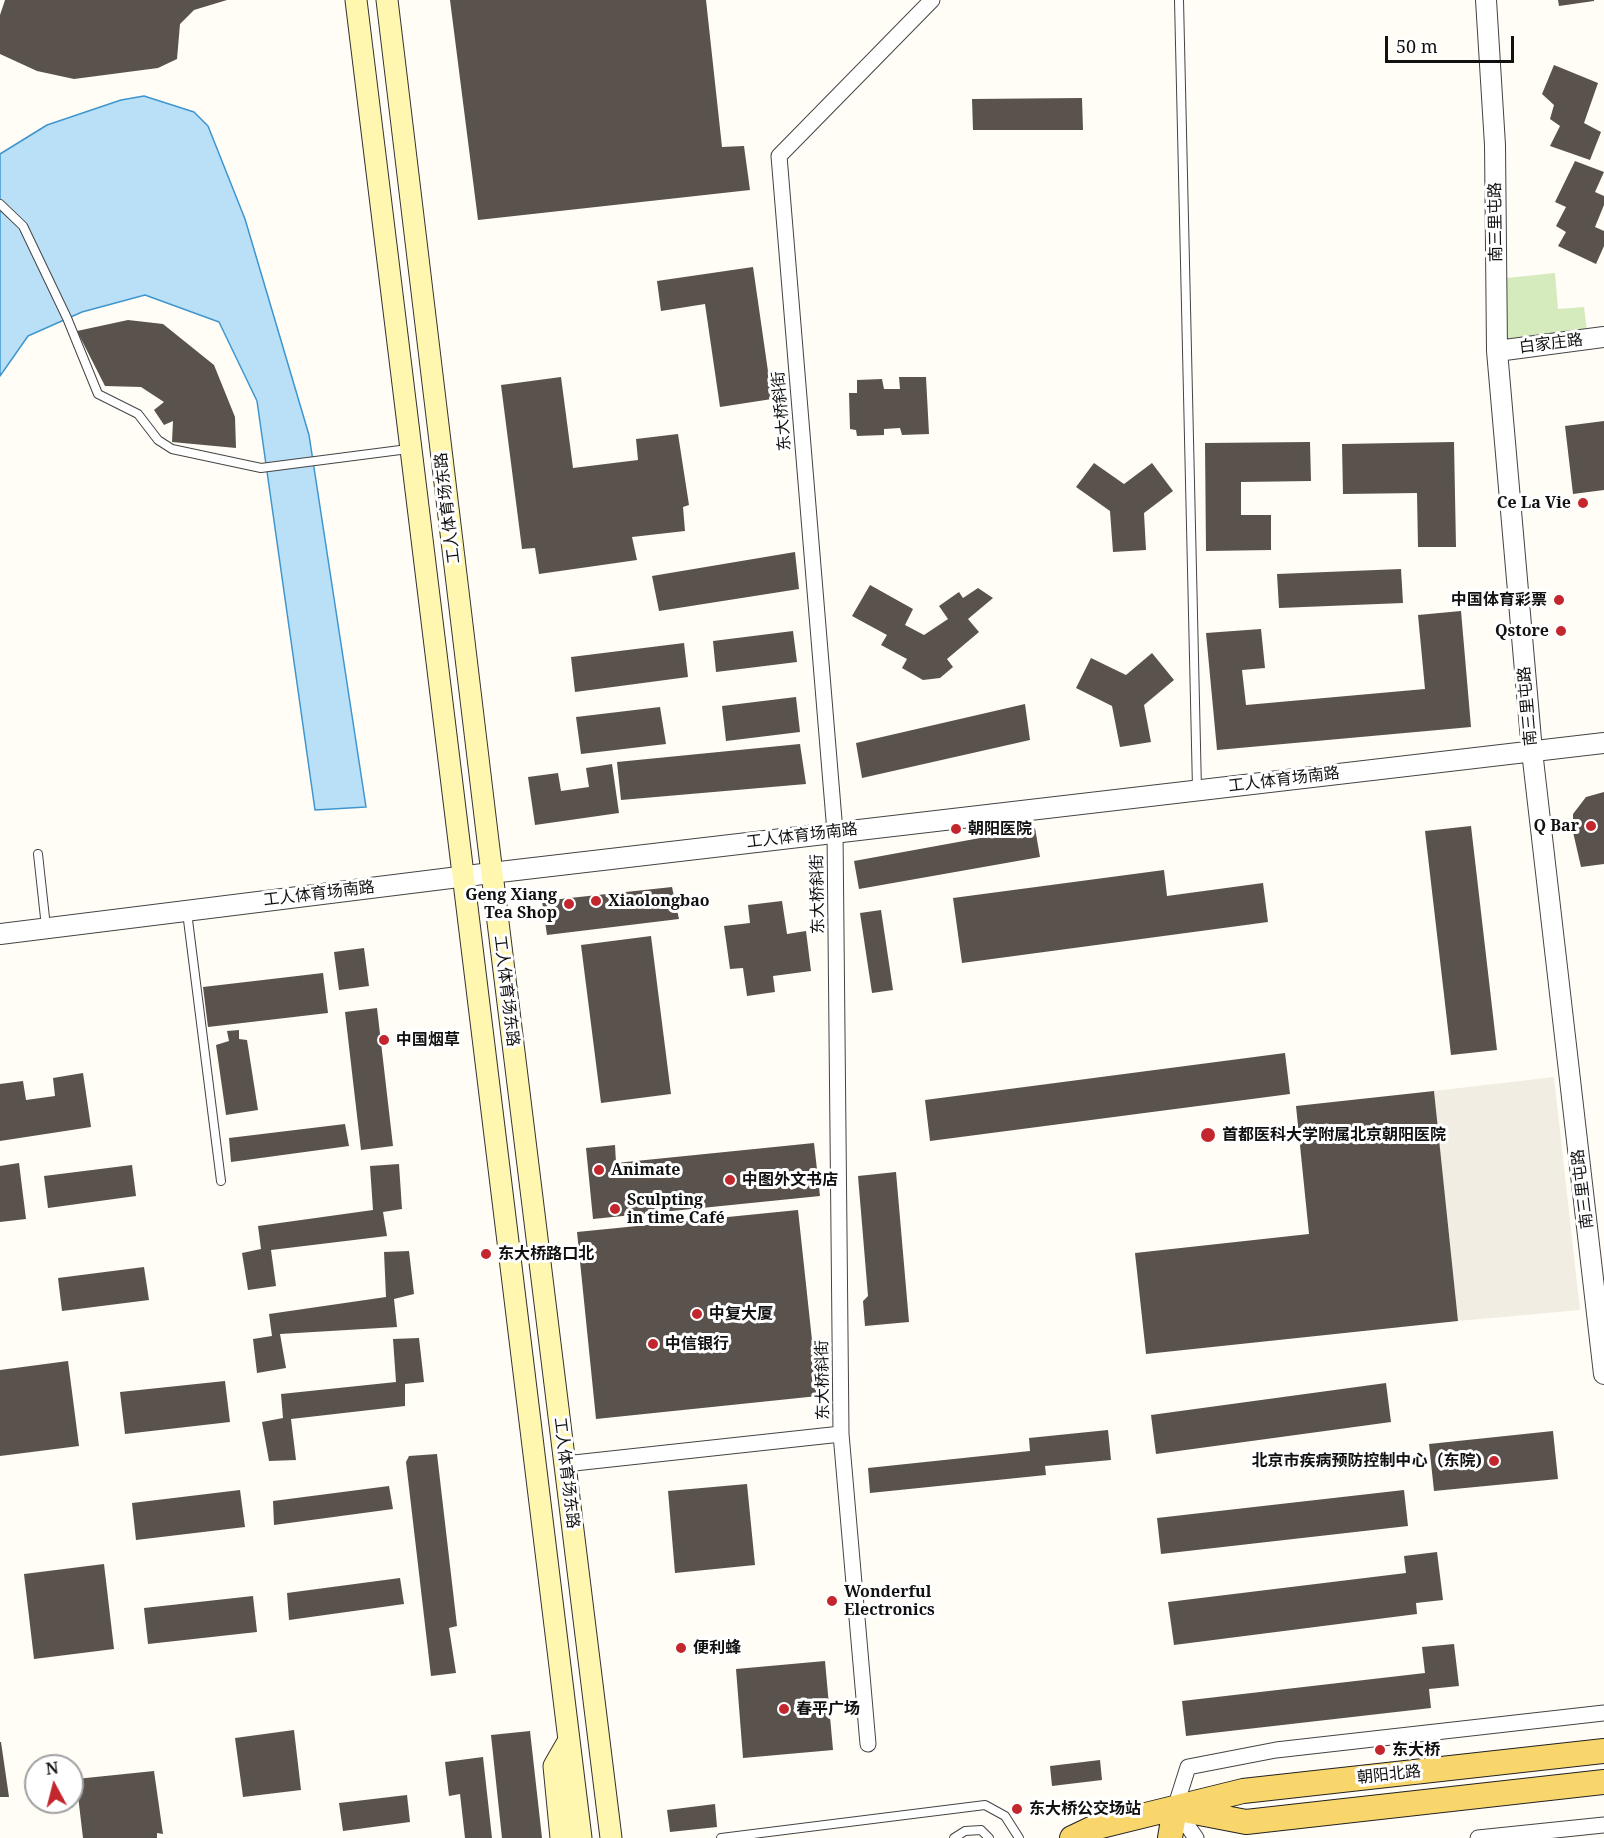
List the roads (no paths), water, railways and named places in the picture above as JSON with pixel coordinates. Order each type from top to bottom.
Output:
[{"type":"main road","name":"工人体育场东路","points":[[356,0],[581,1838]]},
{"type":"main road","name":"工人体育场东路","points":[[387,0],[491,873],[611,1838]]},
{"type":"main road","points":[[561,1838],[554,1766],[569,1740]]},
{"type":"main road","name":"朝阳北路","points":[[1072,1838],[1093,1828],[1243,1791],[1604,1750]]},
{"type":"main road","name":"朝阳北路","points":[[1175,1808],[1246,1822],[1604,1782]]},
{"type":"main road","points":[[1170,1838],[1175,1808]]},
{"type":"street","name":"东大桥斜街","points":[[868,1744],[842,1434],[835,832],[779,156],[932,0]]},
{"type":"street","name":"南三里屯路","points":[[1486,0],[1494,145],[1497,351],[1532,751],[1604,1374]]},
{"type":"street","name":"白家庄路","points":[[1497,351],[1604,338]]},
{"type":"street","name":"工人体育场南路","points":[[0,934],[464,876],[1604,743]]},
{"type":"street","points":[[565,1464],[842,1434]]},
{"type":"street","points":[[1196,1838],[1175,1808],[1188,1767],[1276,1750],[1604,1713]]},
{"type":"street","points":[[1478,1838],[1604,1825]]},
{"type":"lane","points":[[1179,0],[1197,790]]},
{"type":"lane","points":[[0,204],[23,225],[67,318],[98,394],[138,414],[158,440],[172,449],[261,468],[318,463],[410,449]]},
{"type":"lane","points":[[38,854],[46,928]]},
{"type":"lane","points":[[187,911],[221,1181]]},
{"type":"lane","points":[[721,1838],[985,1805],[1005,1816],[1019,1838]]},
{"type":"lane","points":[[954,1838],[965,1831],[981,1830],[989,1838]]},
{"type":"water","points":[[144,96],[194,112],[208,126],[245,219],[309,435],[366,807],[315,810],[257,401],[219,322],[145,295],[82,312],[28,336],[0,376],[0,154],[47,125],[121,100]]},
{"type":"place","name":"Ce La Vie","points":[[1583,503]]},
{"type":"place","name":"中国体育彩票","points":[[1559,600]]},
{"type":"place","name":"Qstore","points":[[1561,631]]},
{"type":"place","name":"Q Bar","points":[[1591,826]]},
{"type":"place","name":"朝阳医院","points":[[956,829]]},
{"type":"place","name":"Xiaolongbao","points":[[596,901]]},
{"type":"place","name":"Geng Xiang Tea Shop","points":[[569,904]]},
{"type":"place","name":"中国烟草","points":[[384,1040]]},
{"type":"place","name":"首都医科大学附属北京朝阳医院","points":[[1208,1135]]},
{"type":"place","name":"Animate","points":[[599,1170]]},
{"type":"place","name":"中图外文书店","points":[[730,1180]]},
{"type":"place","name":"Sculpting in time Café","points":[[615,1209]]},
{"type":"place","name":"东大桥路口北","points":[[486,1254]]},
{"type":"place","name":"中复大厦","points":[[697,1314]]},
{"type":"place","name":"中信银行","points":[[653,1344]]},
{"type":"place","name":"北京市疾病预防控制中心（东院)","points":[[1494,1461]]},
{"type":"place","name":"Wonderful Electronics","points":[[832,1601]]},
{"type":"place","name":"便利蜂","points":[[681,1648]]},
{"type":"place","name":"春平广场","points":[[784,1709]]},
{"type":"place","name":"东大桥","points":[[1380,1750]]},
{"type":"place","name":"东大桥公交场站","points":[[1017,1809]]}]
